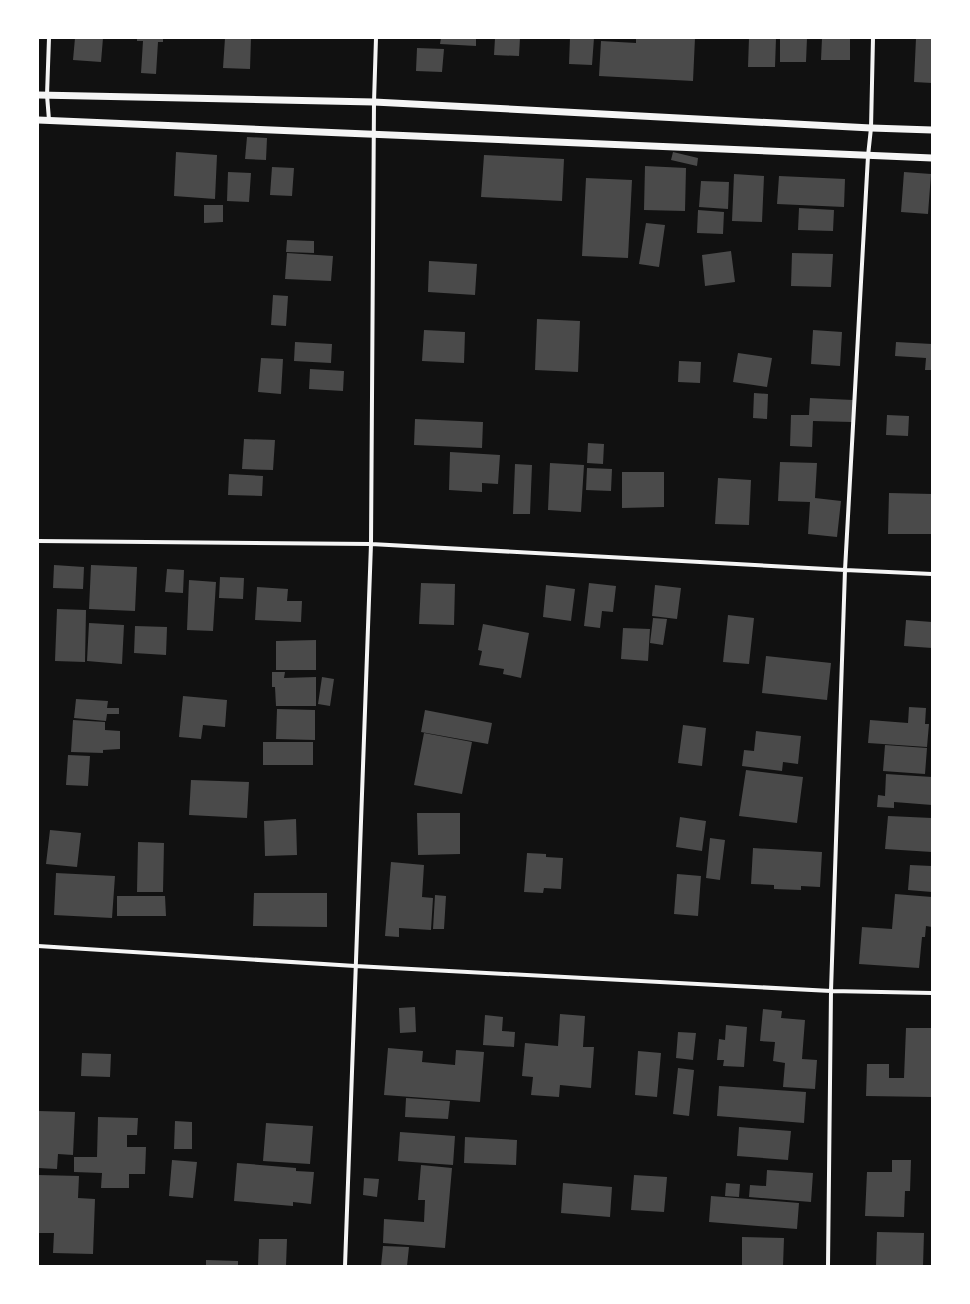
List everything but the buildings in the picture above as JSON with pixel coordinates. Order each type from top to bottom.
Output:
[{"type":"street","points":[[49,38],[47,95],[49,120]]},
{"type":"street","points":[[345,1266],[371,544],[374,102],[376,38]]},
{"type":"street","points":[[828,1266],[831,991],[845,570],[868,156],[871,128],[873,38]]},
{"type":"street","points":[[38,95],[374,102],[932,130]]},
{"type":"street","points":[[38,120],[374,133],[932,158]]},
{"type":"street","points":[[38,541],[371,544],[932,574]]},
{"type":"street","points":[[38,946],[355,966],[831,991],[932,993]]}]
